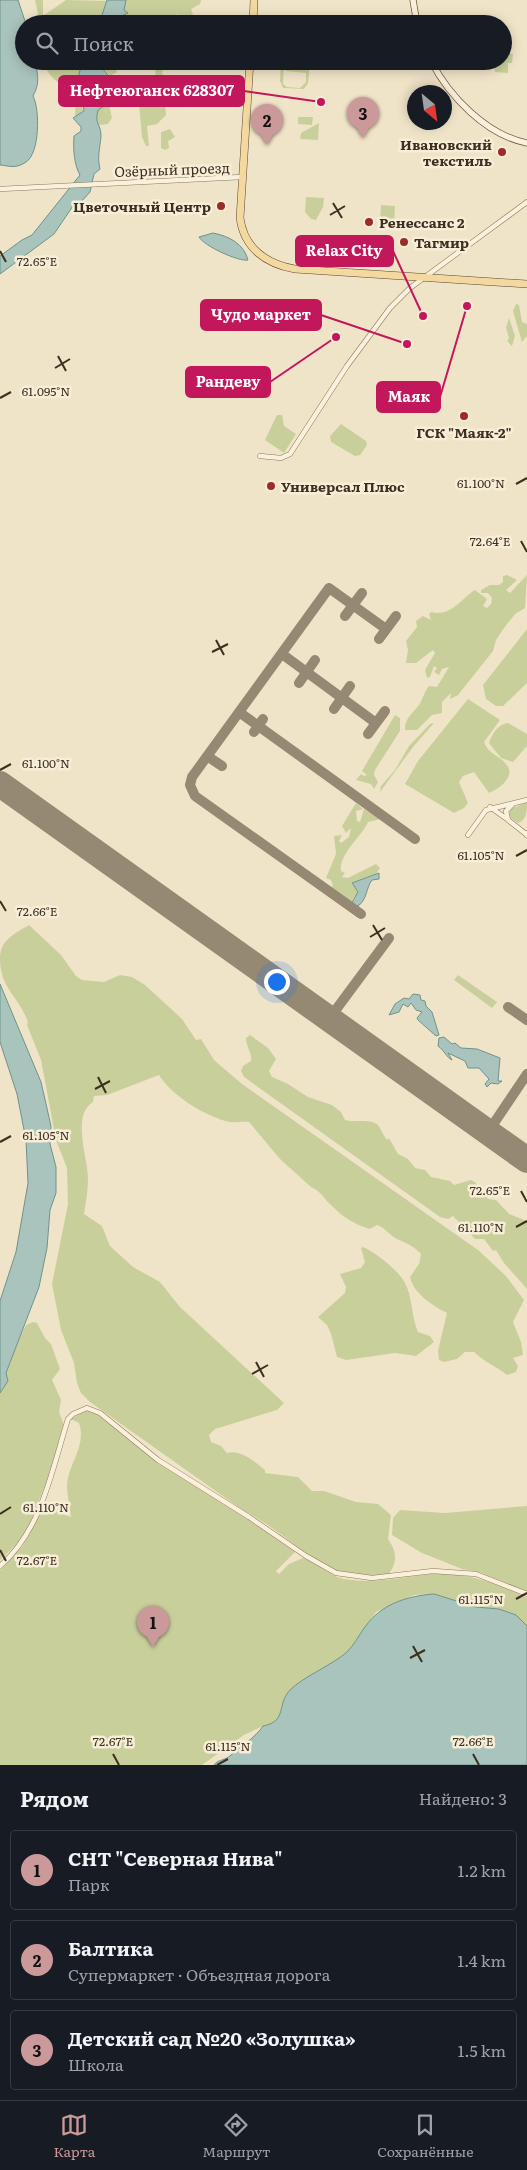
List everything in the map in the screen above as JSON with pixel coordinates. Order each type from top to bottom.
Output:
[{"type":"main road","points":[[253,15],[254,0]]},
{"type":"main road","points":[[413,0],[416,15]]},
{"type":"main road","points":[[249,70],[240,218],[242,230],[252,247],[272,262],[295,270],[527,284]]},
{"type":"main road","points":[[437,70],[451,91],[474,114],[501,134],[527,143]]},
{"type":"street","name":"Озёрный проезд","points":[[0,189],[242,177]]},
{"type":"street","points":[[260,456],[281,458],[290,454],[373,329],[400,298],[527,202]]},
{"type":"street","points":[[468,835],[490,807],[527,800]]},
{"type":"street","points":[[508,820],[508,808],[516,802]]},
{"type":"street","points":[[490,807],[527,834]]},
{"type":"street","points":[[0,1566],[20,1545],[31,1527],[50,1481],[68,1419],[72,1414],[87,1408],[100,1413],[158,1460],[249,1517],[306,1556],[336,1573],[372,1578],[433,1571],[476,1574],[527,1594]]},
{"type":"green space","points":[[35,0],[43,0],[43,15],[38,15]]},
{"type":"green space","points":[[66,0],[107,1],[102,15],[44,15]]},
{"type":"green space","points":[[126,0],[201,0],[200,4],[191,9],[193,15],[120,15]]},
{"type":"green space","points":[[46,70],[80,70],[83,113],[75,116],[76,89],[73,86],[67,86],[58,82]]},
{"type":"green space","points":[[104,70],[116,70],[117,72],[110,76]]},
{"type":"green space","points":[[155,70],[163,70],[162,73],[171,86],[165,105],[166,115],[157,124],[147,126],[149,146],[146,146],[142,137],[139,103],[146,85],[151,85],[155,76]]},
{"type":"green space","points":[[281,70],[284,70],[283,84],[287,87],[300,88],[306,82],[306,73],[286,70],[309,70],[308,83],[304,89],[283,88],[280,81]]},
{"type":"green space","points":[[495,70],[508,70],[508,73],[495,72]]},
{"type":"green space","points":[[110,87],[114,96],[109,105],[112,118],[108,124],[99,125],[95,121],[98,110],[104,104],[103,95]]},
{"type":"green space","points":[[298,117],[313,117],[312,125],[298,124]]},
{"type":"green space","points":[[319,123],[318,140],[300,139],[301,133]]},
{"type":"green space","points":[[170,129],[175,137],[168,141],[169,148],[165,150],[161,148],[161,132]]},
{"type":"green space","points":[[306,197],[324,198],[323,207],[316,220],[311,219],[305,212]]},
{"type":"green space","points":[[381,205],[395,206],[394,224],[380,223]]},
{"type":"green space","points":[[516,304],[519,305],[522,322],[527,324],[527,336],[522,342],[513,311]]},
{"type":"green space","points":[[509,318],[515,336],[512,346],[507,341],[509,338],[506,328]]},
{"type":"green space","points":[[277,415],[282,415],[284,426],[296,434],[284,453],[265,440]]},
{"type":"green space","points":[[341,424],[366,441],[367,445],[360,455],[355,456],[331,442],[330,436]]},
{"type":"green space","points":[[507,575],[517,580],[506,590],[510,593],[527,575],[525,608],[515,614],[504,628],[496,640],[493,651],[458,695],[450,699],[451,693],[442,702],[442,713],[432,715],[417,730],[405,730],[407,719],[419,705],[427,688],[429,686],[437,687],[449,667],[442,669],[439,675],[434,672],[437,668],[434,666],[430,677],[427,678],[425,670],[435,653],[433,650],[416,663],[406,663],[408,650],[406,641],[417,627],[416,621],[423,616],[431,620],[429,614],[431,612],[438,613],[450,610],[475,590],[487,599],[483,606],[487,608],[491,604],[492,598],[488,593],[481,593],[481,590],[490,585],[499,585],[503,582],[503,576]]},
{"type":"green space","points":[[527,629],[527,683],[503,706],[496,706],[486,699],[483,685]]},
{"type":"green space","points":[[468,699],[500,720],[484,742],[491,752],[506,764],[509,773],[502,785],[489,793],[474,772],[463,776],[459,782],[468,803],[464,808],[454,813],[405,784],[418,761]]},
{"type":"green space","points":[[395,715],[400,718],[400,731],[375,770],[374,775],[378,782],[374,789],[371,784],[356,780],[361,774],[367,775],[362,771]]},
{"type":"green space","points":[[434,723],[413,747],[380,792],[381,786],[395,770],[409,746],[430,724]]},
{"type":"green space","points":[[508,723],[527,734],[527,746],[513,762],[501,758],[489,743],[496,730],[501,725]]},
{"type":"green space","points":[[527,802],[526,815],[521,822],[518,823],[508,816],[511,809]]},
{"type":"green space","points":[[356,803],[363,809],[356,811],[357,821],[360,822],[364,809],[381,819],[368,822],[347,852],[341,864],[341,871],[345,873],[342,877],[348,878],[376,864],[380,868],[376,874],[351,883],[358,892],[350,903],[350,907],[321,885],[323,883],[330,887],[333,886],[331,880],[326,878],[336,854],[334,836],[342,835],[339,841],[341,843],[349,837],[351,828],[346,833],[342,826]]},
{"type":"green space","points":[[29,925],[61,955],[76,976],[82,980],[104,982],[120,975],[132,977],[145,985],[182,1019],[196,1040],[201,1039],[214,1060],[242,1084],[478,1250],[506,1276],[524,1300],[513,1322],[521,1342],[523,1355],[513,1358],[518,1366],[516,1372],[507,1375],[474,1352],[465,1352],[457,1359],[444,1362],[439,1360],[438,1351],[447,1313],[419,1294],[412,1283],[410,1277],[419,1264],[421,1254],[380,1226],[377,1225],[370,1229],[354,1223],[340,1214],[320,1193],[280,1159],[249,1122],[230,1122],[211,1116],[181,1098],[159,1075],[107,1095],[94,1096],[93,1102],[86,1108],[82,1127],[88,1179],[84,1214],[102,1226],[110,1246],[133,1267],[160,1282],[180,1307],[284,1403],[277,1410],[215,1429],[209,1435],[211,1442],[221,1446],[227,1453],[232,1452],[248,1457],[265,1470],[265,1473],[298,1477],[312,1491],[324,1491],[356,1502],[378,1504],[391,1515],[388,1539],[395,1553],[395,1561],[388,1575],[361,1576],[340,1573],[322,1563],[267,1524],[244,1511],[90,1402],[81,1393],[77,1383],[74,1363],[61,1330],[52,1284],[68,1204],[67,1168],[56,1140],[41,1060],[27,1025],[28,1022],[6,985],[1,969],[1,952],[5,942]]},
{"type":"green space","points":[[458,975],[497,1002],[492,1008],[454,980]]},
{"type":"green space","points":[[250,1035],[268,1048],[276,1059],[269,1071],[272,1077],[288,1084],[308,1097],[332,1105],[341,1112],[345,1120],[375,1123],[387,1140],[389,1138],[398,1154],[408,1159],[415,1168],[425,1170],[431,1177],[450,1181],[454,1185],[471,1180],[475,1182],[488,1199],[496,1200],[509,1214],[527,1221],[527,1289],[504,1263],[496,1250],[493,1251],[484,1239],[475,1239],[453,1216],[448,1219],[440,1217],[244,1077],[241,1071],[243,1066],[251,1061],[246,1038]]},
{"type":"green space","points":[[363,1247],[386,1262],[402,1278],[408,1289],[418,1332],[430,1336],[434,1342],[416,1356],[395,1353],[346,1360],[337,1357],[327,1325],[318,1317],[345,1293],[346,1287],[340,1274],[361,1268],[365,1262],[361,1248]]},
{"type":"green space","points":[[33,1322],[37,1323],[45,1338],[51,1344],[60,1369],[52,1380],[61,1400],[59,1412],[64,1425],[47,1480],[29,1526],[18,1543],[0,1560],[0,1390],[20,1337],[26,1325]]},
{"type":"green space","points":[[87,1410],[98,1415],[157,1462],[248,1519],[295,1552],[276,1571],[279,1574],[289,1564],[303,1558],[344,1579],[388,1580],[432,1574],[469,1577],[493,1583],[527,1598],[527,1626],[516,1615],[499,1609],[476,1607],[434,1594],[414,1595],[376,1612],[349,1650],[282,1704],[280,1716],[274,1724],[263,1726],[244,1735],[202,1765],[0,1765],[0,1570],[22,1547],[44,1507],[71,1517],[67,1485],[70,1470],[79,1447],[81,1431],[79,1423],[71,1419]]},
{"type":"green space","points":[[527,1506],[527,1592],[480,1572],[462,1569],[422,1553],[392,1535],[393,1518],[400,1510],[445,1513]]},
{"type":"water","points":[[0,0],[18,0],[23,15],[15,15],[15,70],[37,70],[38,83],[33,96],[38,120],[36,141],[31,157],[26,162],[16,166],[0,165]]},
{"type":"water","points":[[107,0],[126,0],[124,10],[128,13],[124,15],[102,15]]},
{"type":"water","points":[[80,70],[104,70],[112,80],[110,87],[103,95],[104,106],[98,110],[97,115],[101,136],[100,169],[94,174],[90,192],[81,202],[73,206],[54,234],[0,274],[0,256],[32,235],[80,175],[75,161],[74,136],[81,131],[81,127],[73,118],[84,111],[79,73]]},
{"type":"water","points":[[213,233],[225,236],[239,245],[248,260],[237,259],[222,253],[202,241],[199,237]]},
{"type":"water","points":[[379,873],[379,879],[372,880],[361,903],[358,906],[351,904],[358,892],[352,883]]},
{"type":"water","points":[[0,984],[41,1082],[51,1126],[50,1144],[56,1167],[56,1193],[50,1210],[47,1248],[39,1287],[6,1373],[8,1381],[0,1393],[0,1301],[16,1252],[28,1183],[26,1140],[17,1094],[0,1042]]},
{"type":"water","points":[[413,994],[420,995],[421,1000],[425,1001],[426,1006],[432,1012],[439,1035],[436,1036],[418,1020],[417,1018],[422,1012],[416,1010],[411,1003],[408,1007],[403,1004],[399,1012],[389,1015],[395,1004],[404,998],[409,999]]},
{"type":"water","points":[[444,1037],[452,1044],[455,1043],[461,1048],[477,1049],[500,1058],[498,1081],[502,1081],[498,1084],[491,1083],[487,1087],[485,1084],[489,1079],[479,1068],[468,1068],[465,1061],[448,1053],[452,1060],[438,1046],[439,1038]]},
{"type":"water","points":[[434,1594],[476,1607],[499,1609],[516,1615],[527,1626],[527,1765],[214,1765],[229,1757],[263,1726],[271,1724],[276,1720],[281,1712],[283,1701],[290,1690],[302,1680],[334,1662],[347,1652],[371,1619],[379,1612],[405,1599]]},
{"type":"taxiway","points":[[361,914],[195,796],[190,785],[192,777],[329,588],[386,629]]},
{"type":"taxiway","points":[[345,616],[362,593]]},
{"type":"taxiway","points":[[379,639],[396,616]]},
{"type":"taxiway","points":[[282,654],[376,723]]},
{"type":"taxiway","points":[[299,683],[315,660]]},
{"type":"taxiway","points":[[334,709],[350,686]]},
{"type":"taxiway","points":[[368,734],[385,711]]},
{"type":"taxiway","points":[[239,712],[415,839]]},
{"type":"taxiway","points":[[254,732],[263,719]]},
{"type":"taxiway","points":[[207,756],[222,766]]},
{"type":"taxiway","points":[[329,1019],[389,938]]},
{"type":"taxiway","points":[[508,1007],[527,1020]]},
{"type":"taxiway","points":[[488,1132],[527,1074]]},
{"type":"runway","points":[[0,784],[527,1160]]},
{"type":"place","name":"Нефтеюганск 628307","points":[[321,102]]},
{"type":"place","name":"Детский сад №20 «Золушка»","points":[[363,138]]},
{"type":"place","name":"Балтика","points":[[267,145]]},
{"type":"place","name":"Ивановский текстиль","points":[[502,152]]},
{"type":"place","name":"Цветочный Центр","points":[[221,206]]},
{"type":"place","name":"Ренессанс 2","points":[[369,222]]},
{"type":"place","name":"Тагмир","points":[[404,242]]},
{"type":"place","name":"Маяк","points":[[467,306]]},
{"type":"place","name":"Relax City","points":[[423,316]]},
{"type":"place","name":"Рандеву","points":[[336,337]]},
{"type":"place","name":"Чудо маркет","points":[[407,344]]},
{"type":"place","name":"ГСК \"Маяк-2\"","points":[[464,416]]},
{"type":"place","name":"Универсал Плюс","points":[[271,486]]},
{"type":"place","name":"СНТ \"Северная Нива\"","points":[[153,1647]]}]
